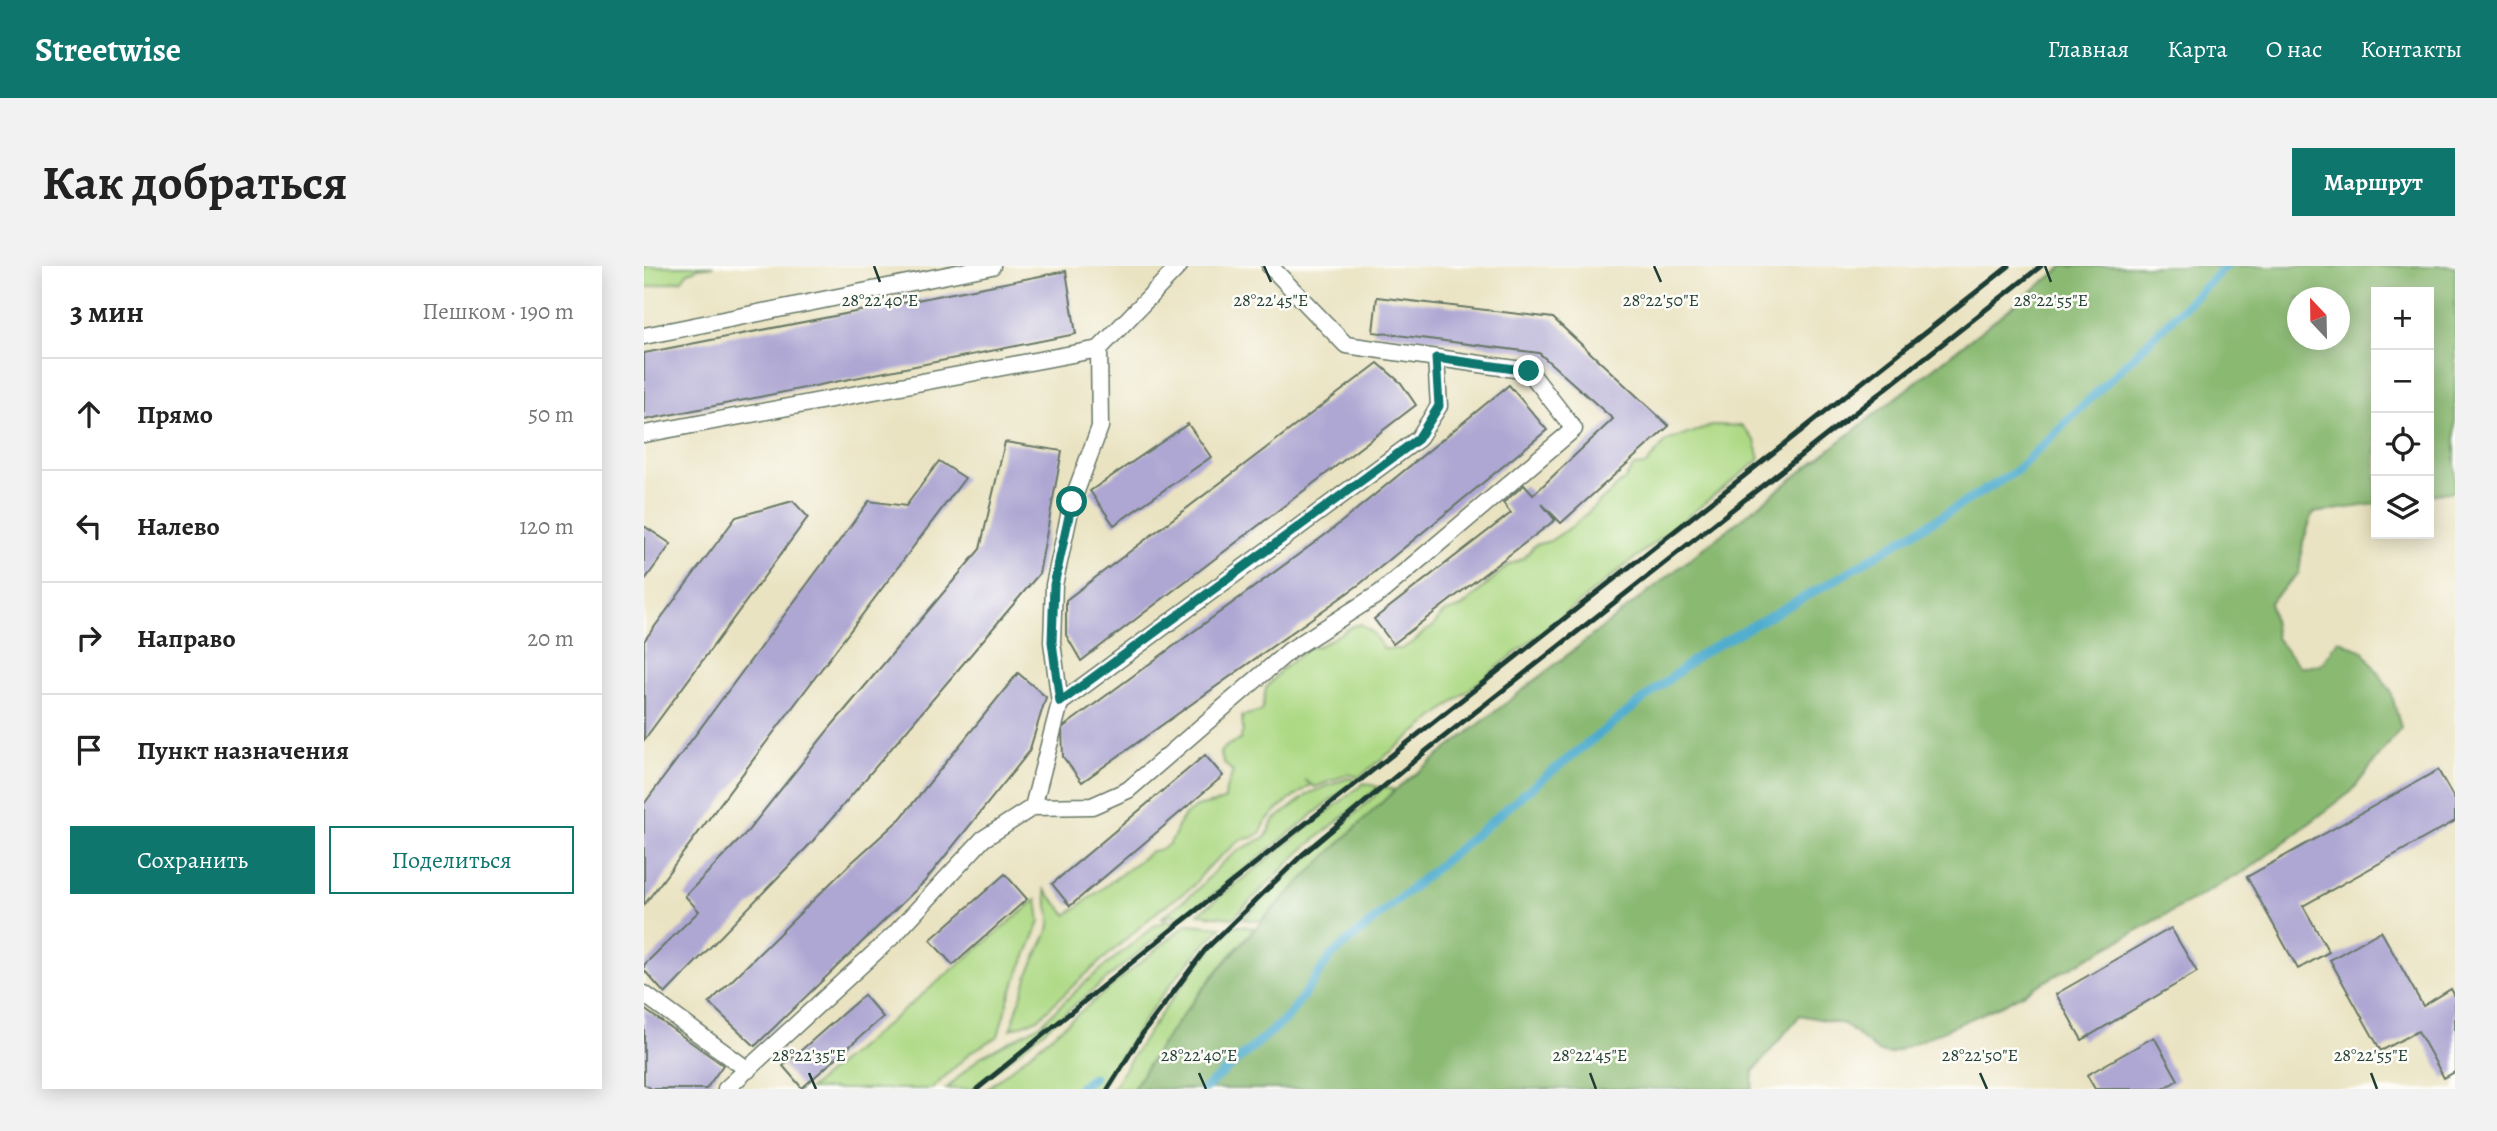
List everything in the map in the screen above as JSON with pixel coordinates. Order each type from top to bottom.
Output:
[{"type":"lane","points":[[644,336],[992,266]]},
{"type":"lane","points":[[644,433],[1099,349],[1179,266]]},
{"type":"lane","points":[[726,1089],[895,934],[983,839],[1033,807],[1092,806],[1128,790],[1289,651],[1380,593],[1574,429],[1529,371],[1346,345],[1270,266]]},
{"type":"lane","points":[[1033,807],[1060,702],[1052,642],[1054,585],[1072,502],[1100,427],[1099,349]]},
{"type":"lane","points":[[1060,702],[1418,439],[1439,406],[1436,358]]},
{"type":"lane","points":[[644,995],[747,1070]]},
{"type":"green space","points":[[644,266],[714,266],[698,268],[687,273],[682,280],[644,288]]},
{"type":"green space","points":[[2064,266],[2455,266],[2455,491],[2434,494],[2434,287],[2371,287],[2371,505],[2313,513],[2303,542],[2299,573],[2270,602],[2276,638],[2300,667],[2322,664],[2338,640],[2363,651],[2391,692],[2401,728],[2352,791],[2249,869],[2004,1004],[1890,1054],[1878,1052],[1844,1024],[1800,1015],[1753,1072],[1752,1089],[1133,1089],[1189,1006],[1254,930],[1395,790]]},
{"type":"green space","points":[[1715,425],[1742,426],[1755,441],[1760,459],[1359,777],[1348,774],[1315,787],[1305,780],[1311,785],[1281,806],[1266,821],[1261,832],[1254,837],[1240,840],[1208,867],[1192,887],[1159,910],[1038,1019],[1011,1029],[1028,974],[1050,927],[1045,890],[1067,915],[1152,851],[1168,845],[1186,814],[1200,806],[1225,799],[1233,772],[1224,763],[1220,752],[1240,740],[1243,731],[1242,716],[1262,711],[1266,688],[1281,670],[1309,648],[1321,645],[1361,624],[1372,632],[1384,649],[1401,649],[1432,628],[1443,613],[1462,607],[1507,566],[1524,558],[1535,545],[1550,541],[1574,525],[1625,479],[1634,466],[1646,465],[1666,441]]},
{"type":"green space","points":[[1348,778],[1356,780],[1185,917],[1171,915],[1160,919],[1196,891],[1221,864],[1239,850],[1266,837],[1273,821],[1310,793]]},
{"type":"green space","points":[[1364,783],[1379,787],[1300,852],[1233,918],[1198,914]]},
{"type":"green space","points":[[1384,787],[1395,790],[1260,921],[1242,919]]},
{"type":"green space","points":[[1037,899],[1040,922],[1009,997],[998,1036],[971,1052],[932,1089],[809,1089]]},
{"type":"green space","points":[[1168,920],[1177,921],[973,1089],[946,1089],[980,1057],[1040,1025],[1082,985],[1154,926]]},
{"type":"green space","points":[[1187,924],[1222,927],[1187,964],[1156,1004],[1100,1089],[987,1089]]},
{"type":"green space","points":[[1235,925],[1255,928],[1190,1005],[1133,1089],[1112,1089],[1184,983]]},
{"type":"building","points":[[1066,271],[1076,334],[644,420],[644,353]]},
{"type":"building","points":[[1377,297],[1553,318],[1669,426],[1561,523],[1542,504],[1555,520],[1393,644],[1374,619],[1511,513],[1503,503],[1524,485],[1533,495],[1613,419],[1539,353],[1373,332]]},
{"type":"building","points":[[1378,363],[1401,383],[1416,405],[1081,661],[1066,635],[1066,600]]},
{"type":"building","points":[[1509,385],[1547,430],[1360,584],[1082,782],[1063,757],[1062,728],[1329,532]]},
{"type":"building","points":[[1188,424],[1211,457],[1114,525],[1090,491]]},
{"type":"building","points":[[1005,442],[1062,451],[1039,574],[812,842],[665,994],[644,970],[644,965],[699,911],[685,896],[747,832],[829,729],[980,549]]},
{"type":"building","points":[[939,461],[965,478],[644,905],[644,804],[869,501],[906,506]]},
{"type":"building","points":[[793,501],[808,517],[644,740],[644,641],[736,517]]},
{"type":"building","points":[[644,526],[671,544],[644,581]]},
{"type":"building","points":[[1018,673],[1046,697],[1029,752],[925,881],[755,1046],[709,1003],[849,865],[901,818]]},
{"type":"building","points":[[1205,755],[1223,776],[1070,906],[1052,884]]},
{"type":"building","points":[[2438,770],[2455,800],[2455,821],[2303,906],[2329,952],[2298,969],[2247,877]]},
{"type":"building","points":[[1005,874],[1027,899],[953,965],[930,940]]},
{"type":"building","points":[[2171,928],[2197,972],[2082,1040],[2056,994]]},
{"type":"building","points":[[2381,931],[2423,1006],[2451,989],[2455,996],[2455,1072],[2444,1078],[2418,1031],[2381,1051],[2330,960]]},
{"type":"building","points":[[864,995],[883,1017],[802,1088],[783,1066]]},
{"type":"building","points":[[644,1009],[723,1065],[706,1089],[652,1089],[644,1084]]},
{"type":"building","points":[[2154,1037],[2178,1080],[2163,1089],[2095,1089],[2087,1075]]},
{"type":"waterway","points":[[1204,1089],[1288,1017],[1331,956],[1536,784],[1701,654],[1830,583],[2015,472],[2226,266]]},
{"type":"waterway","points":[[1078,1089],[1093,1077]]},
{"type":"railway","points":[[977,1089],[1175,927],[2009,266]]},
{"type":"railway","points":[[1108,1089],[1143,1033],[1205,950],[1302,855],[1426,751],[2041,266]]},
{"type":"route","points":[[1072,502],[1054,585],[1052,642],[1060,702],[1418,439],[1439,406],[1436,358],[1529,371]]}]
